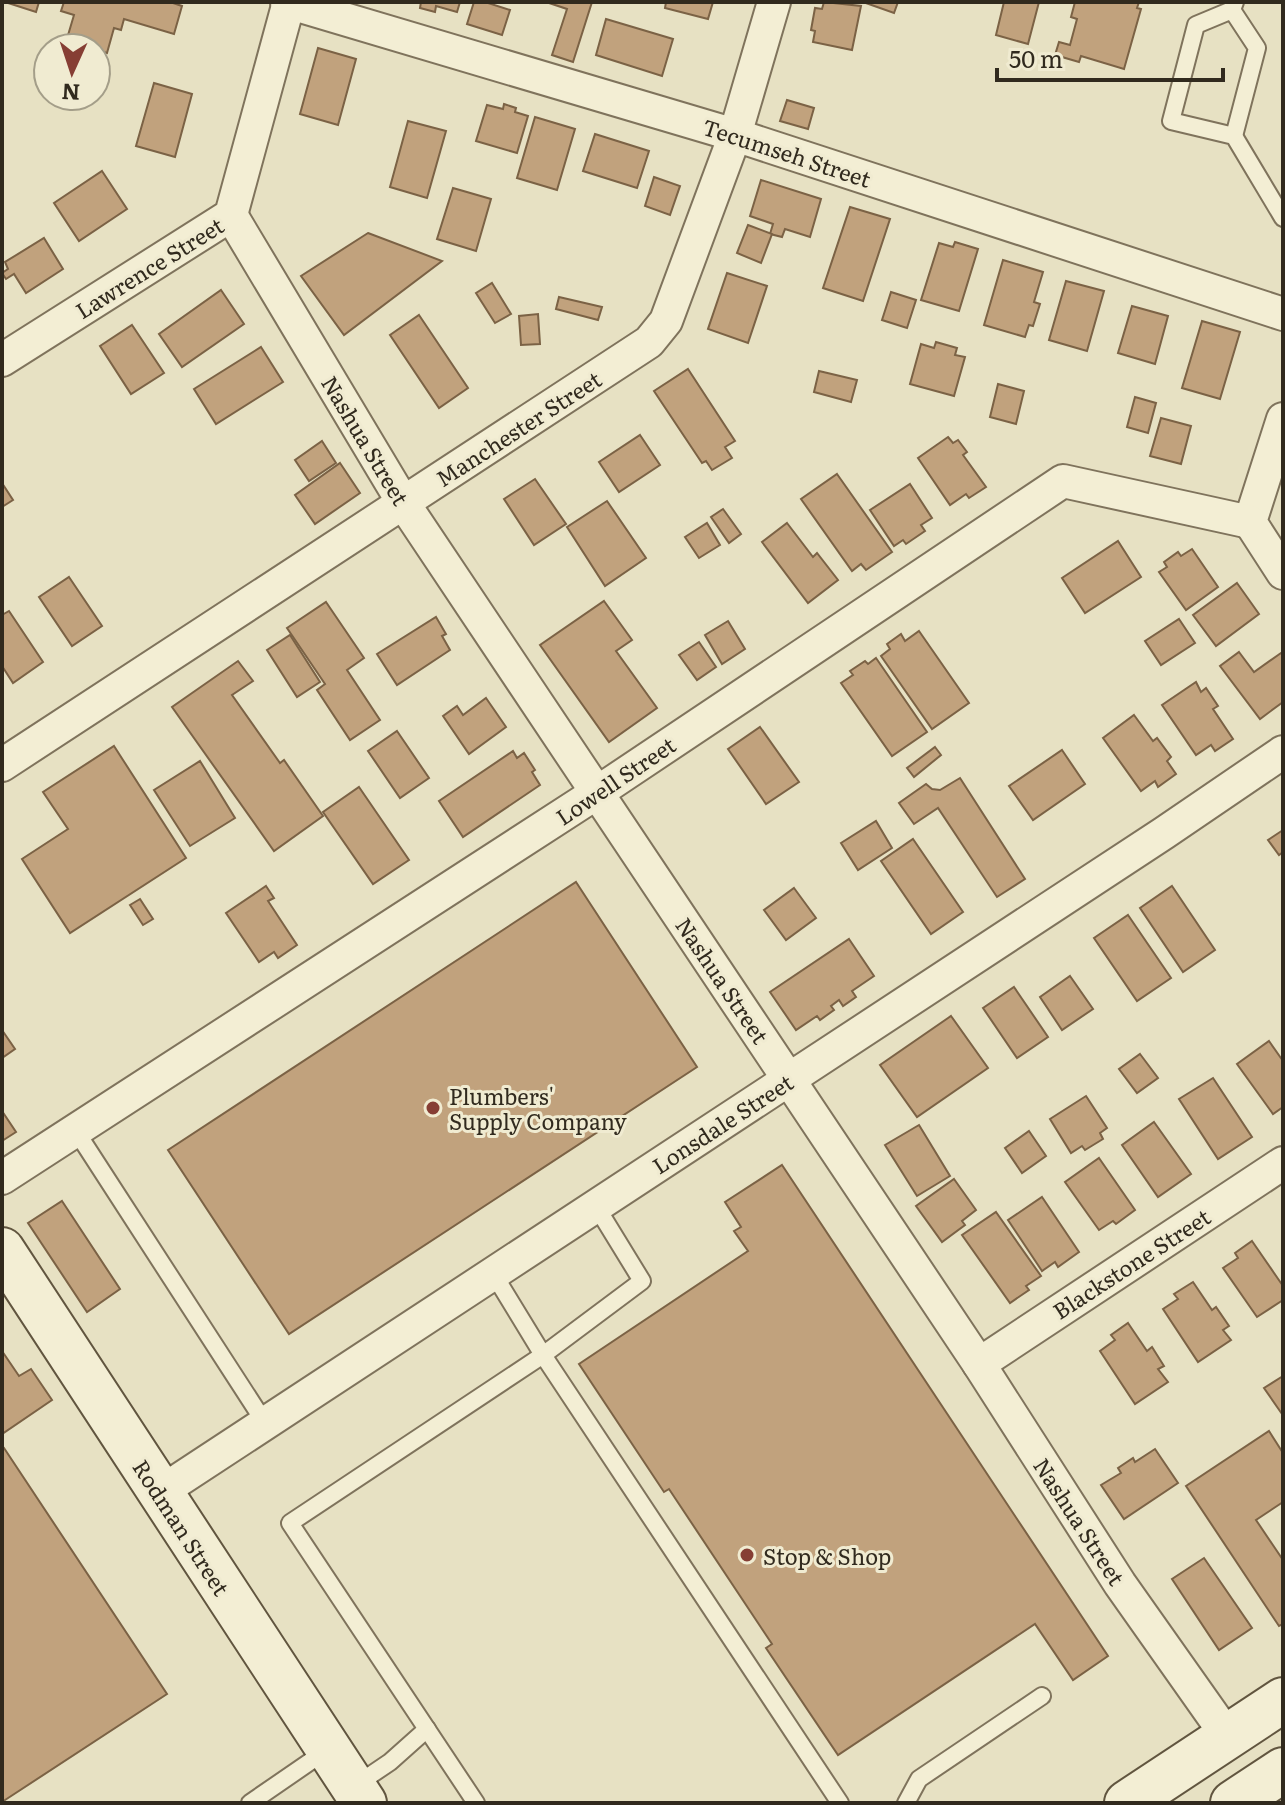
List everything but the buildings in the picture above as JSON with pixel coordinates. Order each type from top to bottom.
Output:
[{"type":"main road","name":"Rodman Street","points":[[2,1250],[358,1795]]},
{"type":"main road","points":[[1127,1803],[1283,1700]]},
{"type":"main road","points":[[1233,1803],[1283,1770]]},
{"type":"street","name":"Tecumseh Street","points":[[289,2],[735,135],[1283,314]]},
{"type":"street","name":"Lawrence Street","points":[[2,360],[231,215],[289,2]]},
{"type":"street","name":"Manchester Street","points":[[2,765],[649,342],[666,321],[735,135],[774,2]]},
{"type":"street","name":"Nashua Street","points":[[231,215],[404,504],[979,1364],[1120,1584],[1228,1737]]},
{"type":"street","points":[[1283,419],[1250,522],[1283,573]]},
{"type":"street","name":"Lowell Street","points":[[2,1178],[598,792],[1063,481],[1250,522]]},
{"type":"street","name":"Lonsdale Street","points":[[159,1493],[1283,752]]},
{"type":"street","name":"Blackstone Street","points":[[979,1364],[1283,1163]]},
{"type":"lane","points":[[1234,136],[1171,121],[1196,25],[1234,6],[1257,48],[1234,136],[1283,218]]},
{"type":"lane","points":[[76,1131],[265,1423]]},
{"type":"lane","points":[[476,1803],[290,1523],[543,1355],[642,1281],[596,1206]]},
{"type":"lane","points":[[493,1273],[543,1355],[840,1803]]},
{"type":"lane","points":[[906,1803],[919,1779],[1042,1696]]},
{"type":"lane","points":[[358,1795],[427,1729]]},
{"type":"lane","points":[[250,1803],[328,1749]]},
{"type":"place","name":"Plumbers' Supply Company","points":[[433,1108]]},
{"type":"place","name":"Stop & Shop","points":[[747,1555]]}]
